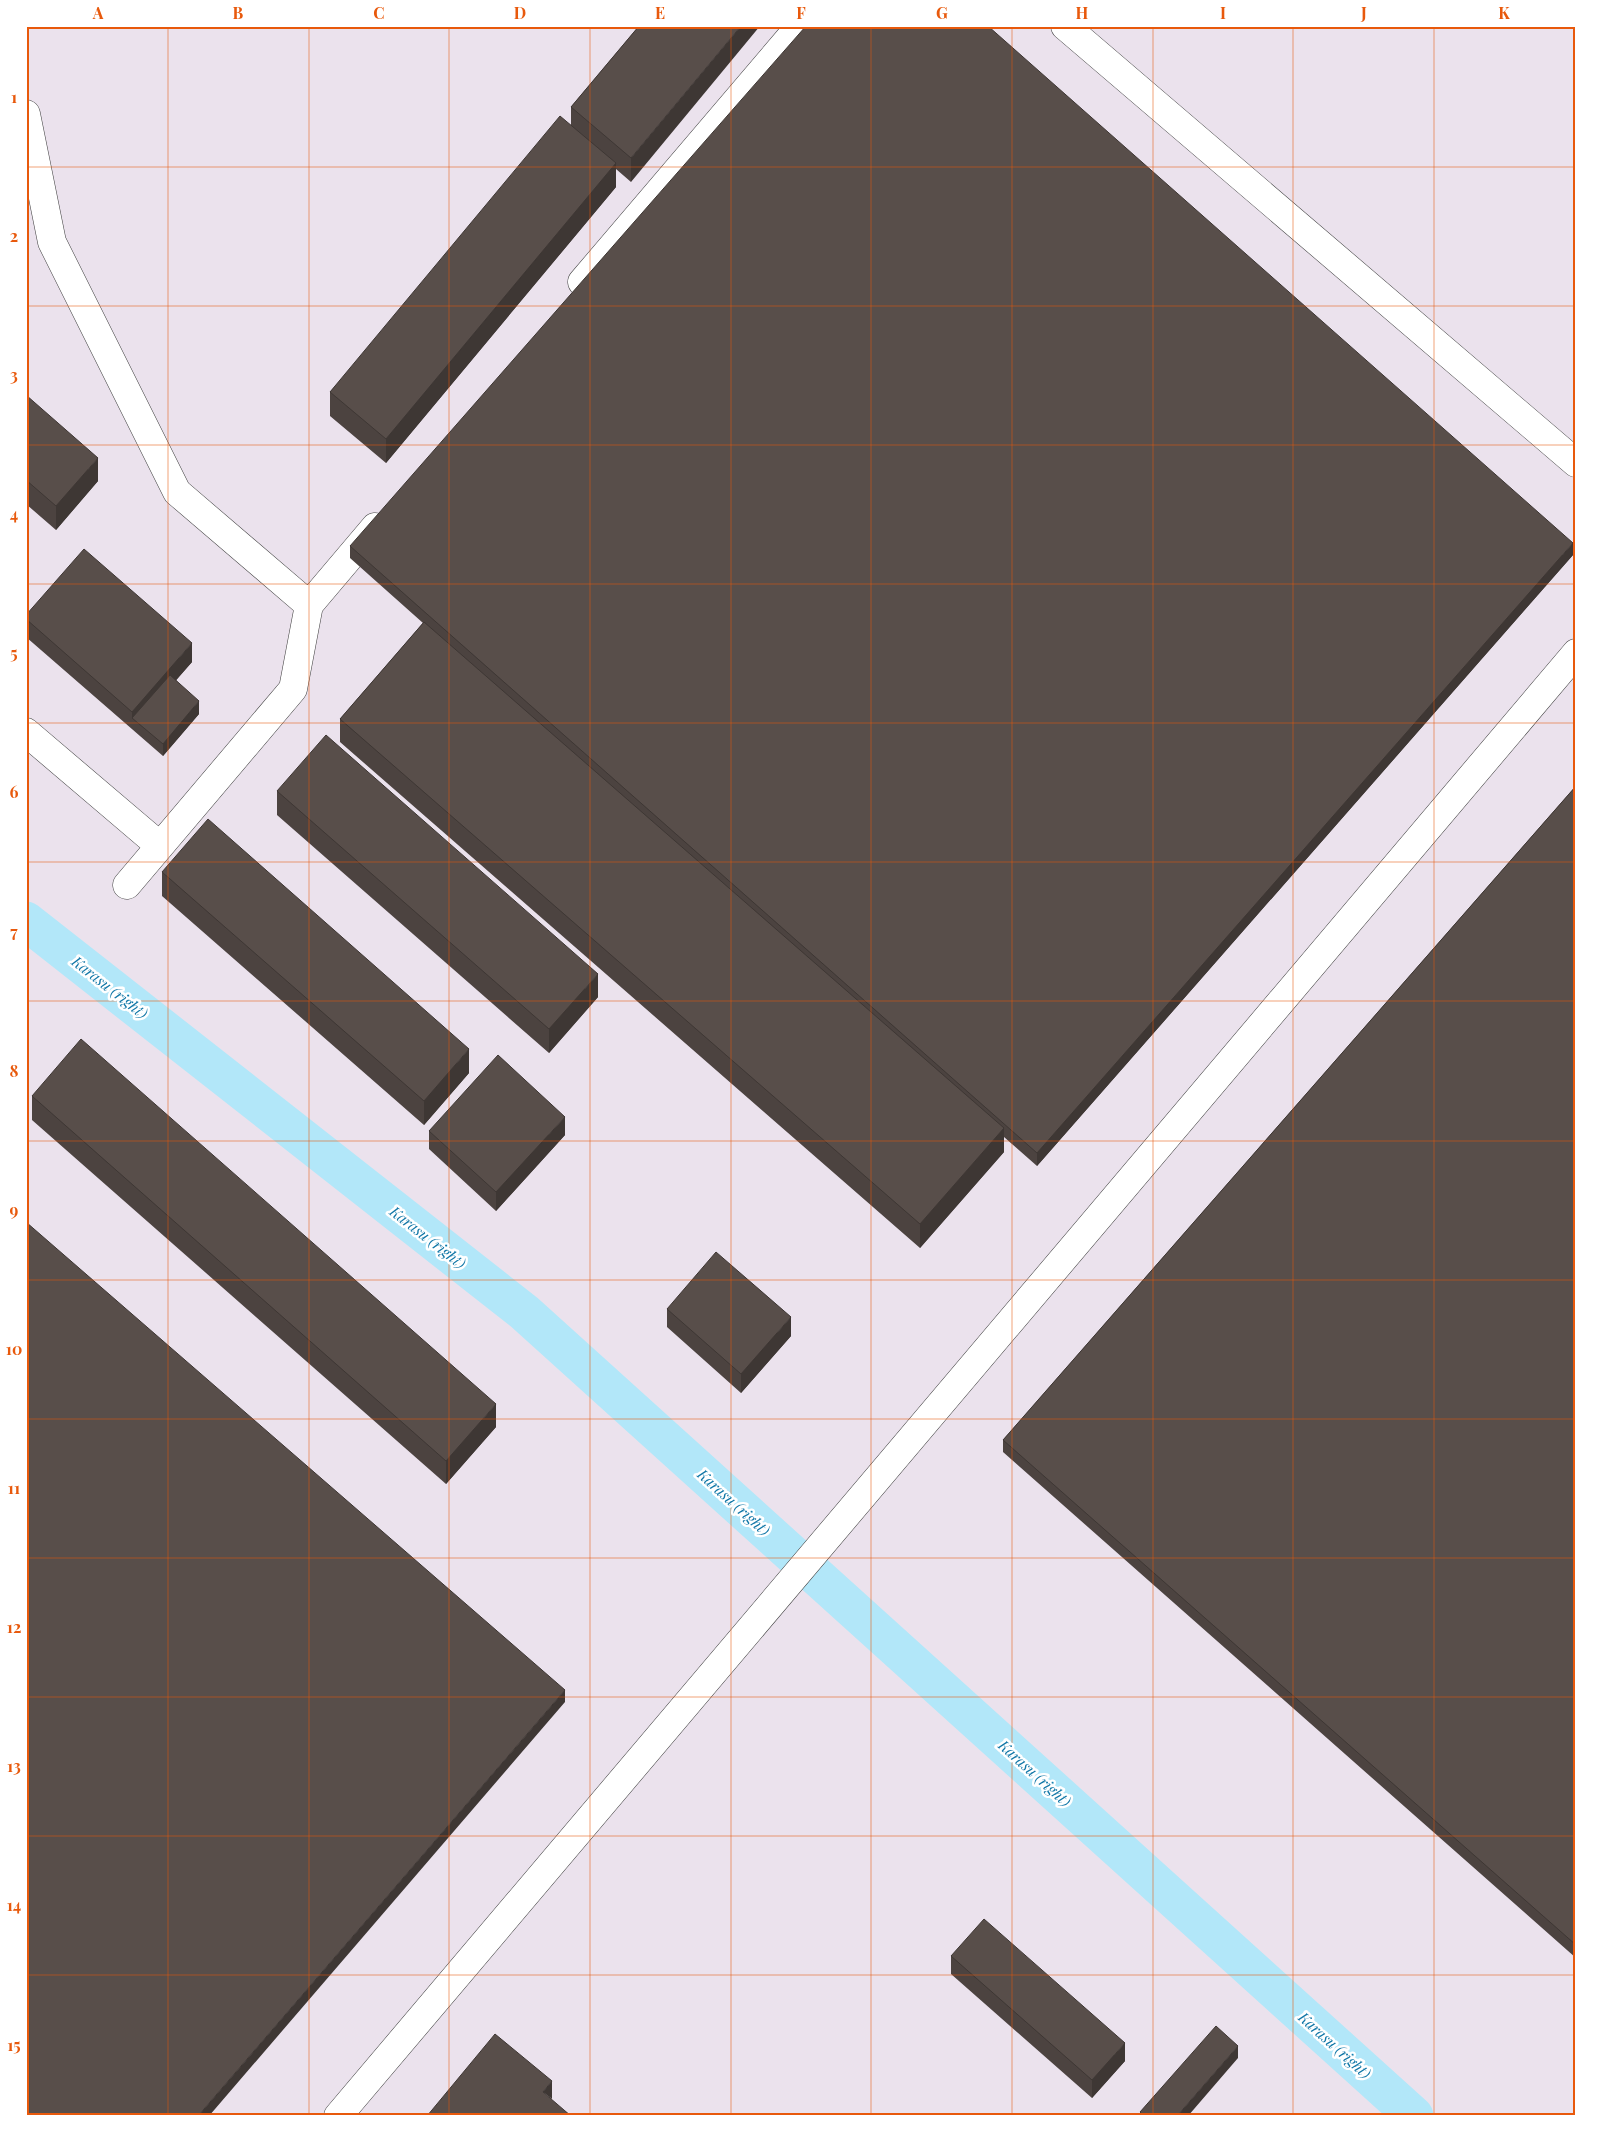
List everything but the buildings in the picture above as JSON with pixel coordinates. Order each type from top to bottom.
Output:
[{"type":"lane","points":[[567,300],[800,26]]},
{"type":"lane","points":[[1066,26],[1576,463]]},
{"type":"lane","points":[[26,114],[52,242],[177,492],[309,604]]},
{"type":"lane","points":[[127,885],[293,690],[309,604],[393,506]]},
{"type":"lane","points":[[338,2116],[1576,653]]},
{"type":"lane","points":[[26,732],[160,846]]},
{"type":"shaded area","points":[[26,26],[1576,26],[1576,2116],[26,2116]]},
{"type":"waterway","name":"Karasu (right)","points":[[26,921],[524,1312],[1414,2116]]}]
